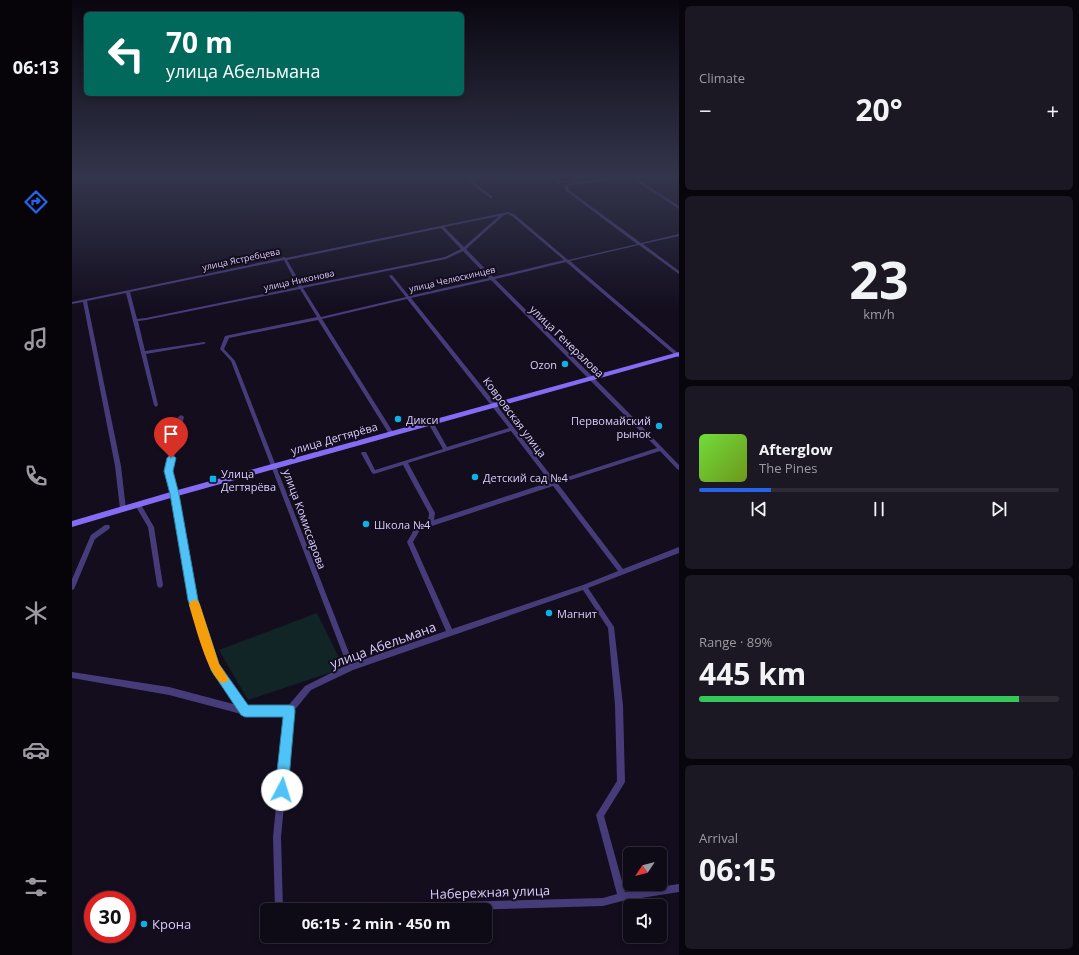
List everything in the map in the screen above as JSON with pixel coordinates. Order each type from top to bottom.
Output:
[{"type":"main road","name":"улица Дегтярёва","points":[[111,512],[678,355]]},
{"type":"main road","points":[[72,521],[111,512]]},
{"type":"main road","points":[[72,524],[111,512]]},
{"type":"street","name":"улица Ястребцева","points":[[72,303],[284,258],[469,222]]},
{"type":"street","name":"улица Никонова","points":[[136,320],[446,258],[463,250],[497,222]]},
{"type":"street","points":[[521,222],[678,355]]},
{"type":"street","points":[[608,222],[679,272]]},
{"type":"street","name":"улица Генералова","points":[[442,227],[490,278],[593,379],[679,468]]},
{"type":"street","name":"улица Челюскинцев","points":[[227,337],[320,318],[679,235]]},
{"type":"street","points":[[284,258],[391,434]]},
{"type":"street","name":"Ковровская улица","points":[[391,276],[407,298],[494,405],[621,571]]},
{"type":"street","points":[[128,291],[156,405]]},
{"type":"street","points":[[85,300],[118,466],[123,509]]},
{"type":"street","name":"улица Комиссарова","points":[[227,337],[222,349],[233,361],[275,466],[310,562],[351,667]]},
{"type":"street","points":[[143,353],[204,343]]},
{"type":"street","points":[[181,416],[168,471],[174,494],[193,600],[215,666],[245,711]]},
{"type":"street","points":[[431,423],[446,450]]},
{"type":"street","points":[[364,453],[374,472],[512,429]]},
{"type":"street","points":[[450,634],[410,542],[418,528],[660,449]]},
{"type":"street","points":[[405,463],[432,514],[431,523]]},
{"type":"street","points":[[138,504],[151,527],[160,585]]},
{"type":"street","points":[[72,587],[93,537],[107,527]]},
{"type":"street","name":"улица Абельмана","points":[[289,711],[308,688],[351,667],[584,587],[621,571],[679,550]]},
{"type":"street","points":[[584,587],[611,627],[619,705],[621,782],[600,815],[622,897]]},
{"type":"street","points":[[72,675],[169,691],[245,711],[289,711],[277,837],[279,903]]},
{"type":"street","name":"Набережная улица","points":[[492,905],[603,902],[622,897],[679,888]]},
{"type":"green space","points":[[317,613],[344,668],[248,700],[219,650]]},
{"type":"slow traffic","points":[[195,605],[215,666],[222,678]]},
{"type":"place","name":"Ozon","points":[[565,364]]},
{"type":"place","name":"Дикси","points":[[398,419]]},
{"type":"place","name":"Первомайский рынок","points":[[659,426]]},
{"type":"place","name":"Детский сад №4","points":[[475,477]]},
{"type":"place","name":"Улица Дегтярёва","points":[[213,479]]},
{"type":"place","name":"Школа №4","points":[[366,524]]},
{"type":"place","name":"Магнит","points":[[549,613]]},
{"type":"place","name":"Крона","points":[[144,924]]},
{"type":"route","points":[[171,458],[168,471],[174,494],[193,600],[215,666],[245,711],[289,711],[282,790]]}]
